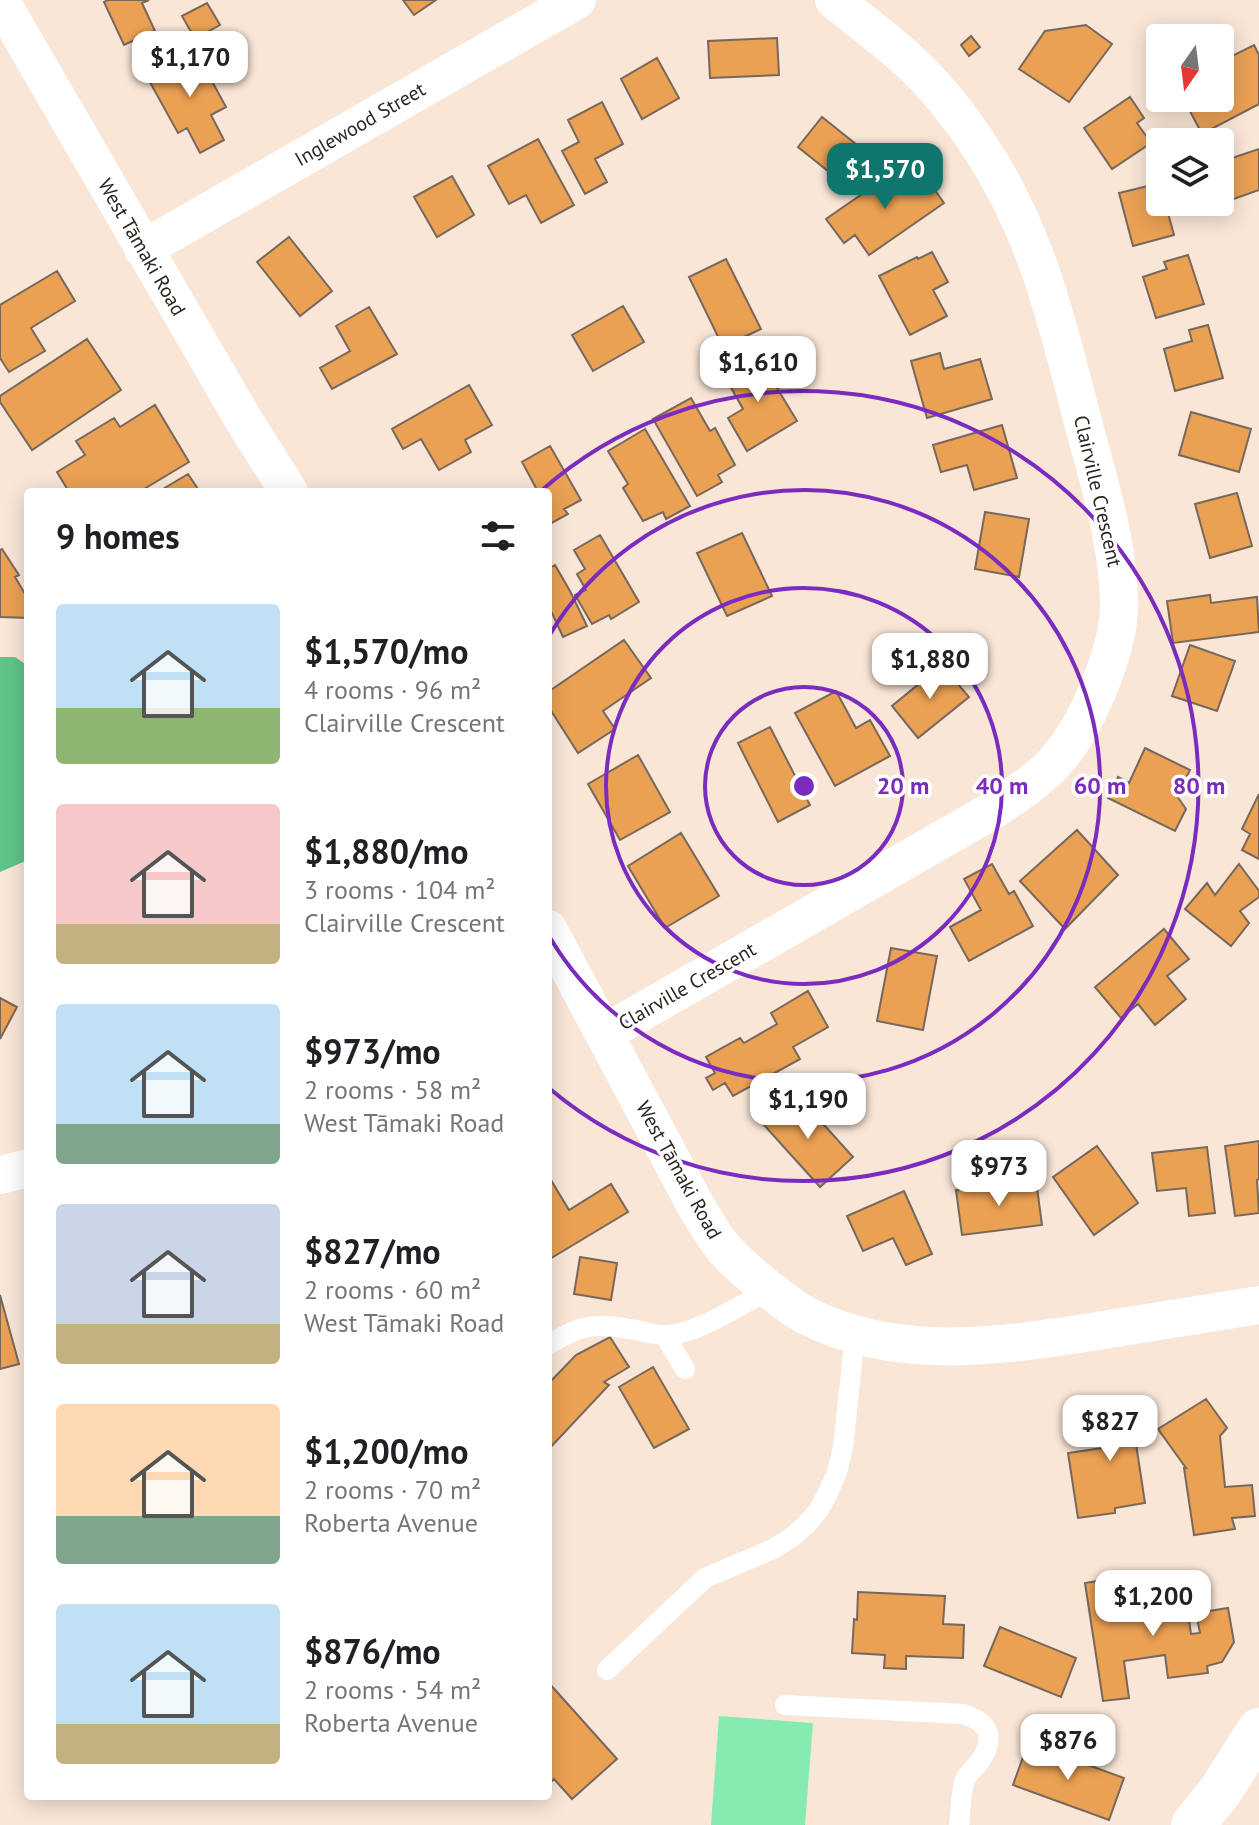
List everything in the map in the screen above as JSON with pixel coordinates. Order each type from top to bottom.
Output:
[{"type":"street","name":"West Tāmaki Road","points":[[0,0],[10,41],[143,249],[286,488]]},
{"type":"street","name":"Inglewood Street","points":[[143,249],[577,0]]},
{"type":"street","name":"Clairville Crescent","points":[[605,1033],[995,809],[1030,785],[1053,764],[1080,726],[1104,673],[1114,637],[1119,606],[1115,554],[1103,497],[1041,268],[1008,191],[956,113],[910,62],[834,0]]},
{"type":"street","name":"West Tāmaki Road","points":[[552,938],[718,1242],[743,1269],[803,1314],[855,1335],[888,1342],[921,1346],[983,1346],[1043,1340],[1259,1305]]},
{"type":"street","points":[[0,1175],[24,1169]]},
{"type":"street","points":[[1193,1825],[1221,1790],[1259,1730]]},
{"type":"lane","points":[[552,1343],[585,1326],[605,1325],[665,1336],[681,1333],[701,1326],[769,1290]]},
{"type":"lane","points":[[607,1670],[705,1578],[773,1549],[792,1537],[818,1511],[837,1472],[843,1448],[855,1335]]},
{"type":"lane","points":[[665,1336],[685,1369]]},
{"type":"lane","points":[[785,1705],[962,1714],[977,1718],[988,1729],[989,1740],[977,1765],[966,1776],[959,1825]]},
{"type":"green space","points":[[0,657],[15,657],[24,663],[24,862],[0,872]]},
{"type":"green space","points":[[719,1716],[813,1723],[805,1825],[711,1825]]},
{"type":"building","points":[[149,0],[142,3],[155,31],[124,45],[104,2]]},
{"type":"building","points":[[403,0],[436,0],[414,15]]},
{"type":"building","points":[[207,3],[220,25],[195,39],[182,16]]},
{"type":"building","points":[[1086,25],[1112,44],[1069,102],[1019,69],[1045,31]]},
{"type":"building","points":[[971,36],[980,47],[969,56],[961,45]]},
{"type":"building","points":[[777,38],[779,75],[710,78],[708,41]]},
{"type":"building","points":[[1254,45],[1259,55],[1259,104],[1213,128],[1199,128],[1190,112],[1234,112],[1234,55]]},
{"type":"building","points":[[195,50],[226,107],[211,115],[224,140],[200,153],[187,128],[178,133],[147,77]]},
{"type":"building","points":[[657,58],[679,98],[642,119],[621,79]]},
{"type":"building","points":[[1130,97],[1144,118],[1137,123],[1146,136],[1146,146],[1112,169],[1084,128]]},
{"type":"building","points":[[602,102],[623,144],[595,159],[607,182],[585,194],[562,151],[579,142],[568,120]]},
{"type":"building","points":[[822,117],[867,153],[843,183],[798,147]]},
{"type":"building","points":[[538,139],[574,205],[541,223],[526,195],[509,204],[488,166]]},
{"type":"building","points":[[1259,149],[1259,190],[1234,199],[1234,157]]},
{"type":"building","points":[[894,172],[903,186],[922,172],[944,203],[869,255],[855,235],[844,243],[826,219]]},
{"type":"building","points":[[452,176],[474,215],[437,237],[414,197]]},
{"type":"building","points":[[1146,186],[1146,216],[1169,216],[1174,235],[1133,246],[1119,193]]},
{"type":"building","points":[[289,237],[332,291],[300,316],[257,262]]},
{"type":"building","points":[[932,252],[948,282],[933,290],[947,316],[910,335],[879,276]]},
{"type":"building","points":[[1188,255],[1204,304],[1156,318],[1143,277],[1167,269],[1164,262]]},
{"type":"building","points":[[726,259],[761,329],[723,347],[689,277]]},
{"type":"building","points":[[57,271],[75,301],[31,328],[45,351],[9,372],[0,358],[0,305]]},
{"type":"building","points":[[623,306],[644,342],[593,371],[572,335]]},
{"type":"building","points":[[369,307],[397,354],[332,389],[320,368],[350,351],[336,326]]},
{"type":"building","points":[[1208,325],[1223,378],[1175,391],[1164,349],[1192,341],[1189,330]]},
{"type":"building","points":[[87,339],[121,390],[32,450],[0,402],[0,396]]},
{"type":"building","points":[[940,353],[944,369],[980,359],[992,399],[927,418],[911,361]]},
{"type":"building","points":[[763,355],[782,387],[777,388],[797,421],[747,451],[728,418],[743,409],[725,377]]},
{"type":"building","points":[[469,385],[492,425],[465,440],[471,452],[439,470],[421,439],[403,449],[392,429]]},
{"type":"building","points":[[691,398],[710,431],[715,428],[735,465],[718,475],[722,482],[697,496],[653,419]]},
{"type":"building","points":[[155,405],[189,462],[146,488],[67,488],[57,472],[85,455],[76,441],[114,418],[120,427]]},
{"type":"building","points":[[1191,412],[1251,429],[1239,472],[1179,455]]},
{"type":"building","points":[[1002,425],[1017,478],[974,490],[967,465],[941,472],[933,445]]},
{"type":"building","points":[[645,429],[690,506],[666,519],[663,512],[643,521],[623,488],[628,484],[608,451]]},
{"type":"building","points":[[550,446],[581,500],[564,509],[568,514],[552,523],[552,488],[536,488],[522,462]]},
{"type":"building","points":[[188,474],[197,488],[165,488]]},
{"type":"building","points":[[1237,493],[1252,546],[1210,558],[1195,504]]},
{"type":"building","points":[[985,512],[1029,519],[1019,577],[975,569]]},
{"type":"building","points":[[742,533],[772,596],[727,616],[697,553]]},
{"type":"building","points":[[600,535],[639,602],[611,619],[609,615],[592,624],[575,595],[586,590],[577,574],[585,569],[574,550]]},
{"type":"building","points":[[0,550],[19,575],[15,577],[24,592],[24,618],[0,617]]},
{"type":"building","points":[[555,565],[587,626],[563,637],[552,613],[552,567]]},
{"type":"building","points":[[1210,595],[1211,603],[1257,597],[1259,632],[1173,643],[1167,601]]},
{"type":"building","points":[[624,640],[651,678],[603,711],[615,729],[578,753],[552,712],[552,689]]},
{"type":"building","points":[[1190,645],[1235,661],[1217,711],[1172,696]]},
{"type":"building","points":[[942,665],[969,697],[918,738],[892,706]]},
{"type":"building","points":[[836,691],[856,728],[870,720],[890,756],[835,786],[795,713]]},
{"type":"building","points":[[770,727],[810,805],[778,822],[738,743]]},
{"type":"building","points":[[1145,748],[1190,770],[1177,796],[1186,809],[1175,831],[1108,798],[1118,777],[1129,783]]},
{"type":"building","points":[[638,755],[670,812],[620,840],[588,784]]},
{"type":"building","points":[[1259,794],[1259,859],[1242,850],[1250,834],[1242,829]]},
{"type":"building","points":[[1077,830],[1118,875],[1065,929],[1020,881]]},
{"type":"building","points":[[681,833],[719,896],[665,928],[628,866]]},
{"type":"building","points":[[992,864],[1009,894],[1014,891],[1033,926],[969,961],[950,927],[981,910],[964,879]]},
{"type":"building","points":[[1239,864],[1259,891],[1259,897],[1240,911],[1249,923],[1231,946],[1185,909],[1207,883],[1215,895]]},
{"type":"building","points":[[1164,929],[1189,959],[1167,976],[1186,999],[1155,1025],[1138,1004],[1121,1018],[1095,987]]},
{"type":"building","points":[[891,948],[937,956],[923,1030],[877,1021]]},
{"type":"building","points":[[808,991],[828,1027],[793,1047],[800,1059],[733,1096],[725,1083],[713,1090],[706,1078],[715,1073],[706,1057],[740,1038],[744,1043],[777,1024],[771,1013]]},
{"type":"building","points":[[0,998],[17,1007],[0,1039]]},
{"type":"building","points":[[797,1095],[853,1157],[820,1187],[764,1125]]},
{"type":"building","points":[[1259,1141],[1259,1213],[1235,1216],[1225,1146]]},
{"type":"building","points":[[1097,1146],[1138,1203],[1094,1235],[1053,1177]]},
{"type":"building","points":[[1207,1147],[1215,1213],[1189,1216],[1186,1188],[1157,1191],[1152,1153]]},
{"type":"building","points":[[1036,1180],[1042,1225],[962,1235],[956,1190]]},
{"type":"building","points":[[552,1182],[569,1210],[611,1184],[628,1212],[552,1258]]},
{"type":"building","points":[[904,1191],[932,1254],[906,1265],[893,1238],[863,1251],[847,1216]]},
{"type":"building","points":[[580,1257],[617,1263],[611,1300],[574,1294]]},
{"type":"building","points":[[0,1295],[19,1364],[0,1369]]},
{"type":"building","points":[[610,1337],[629,1367],[604,1382],[609,1385],[552,1446],[552,1380],[576,1355]]},
{"type":"building","points":[[653,1367],[689,1429],[654,1448],[619,1387]]},
{"type":"building","points":[[1135,1398],[1141,1436],[1135,1437],[1145,1503],[1115,1508],[1115,1513],[1078,1518],[1068,1453],[1102,1448],[1095,1403]]},
{"type":"building","points":[[1206,1399],[1227,1428],[1220,1436],[1225,1487],[1252,1485],[1255,1516],[1232,1518],[1235,1529],[1194,1535],[1186,1468],[1158,1429]]},
{"type":"building","points":[[1110,1579],[1115,1610],[1186,1599],[1191,1634],[1200,1633],[1196,1613],[1228,1608],[1234,1642],[1222,1662],[1207,1666],[1208,1673],[1168,1678],[1165,1655],[1124,1661],[1129,1698],[1103,1701],[1085,1583]]},
{"type":"building","points":[[858,1592],[945,1596],[943,1624],[964,1625],[963,1658],[906,1656],[906,1669],[884,1668],[885,1655],[852,1653]]},
{"type":"building","points":[[1000,1627],[1076,1658],[1061,1697],[984,1666]]},
{"type":"building","points":[[552,1686],[617,1759],[572,1799],[554,1779],[552,1781]]},
{"type":"building","points":[[1028,1743],[1124,1778],[1109,1820],[1013,1785]]}]
